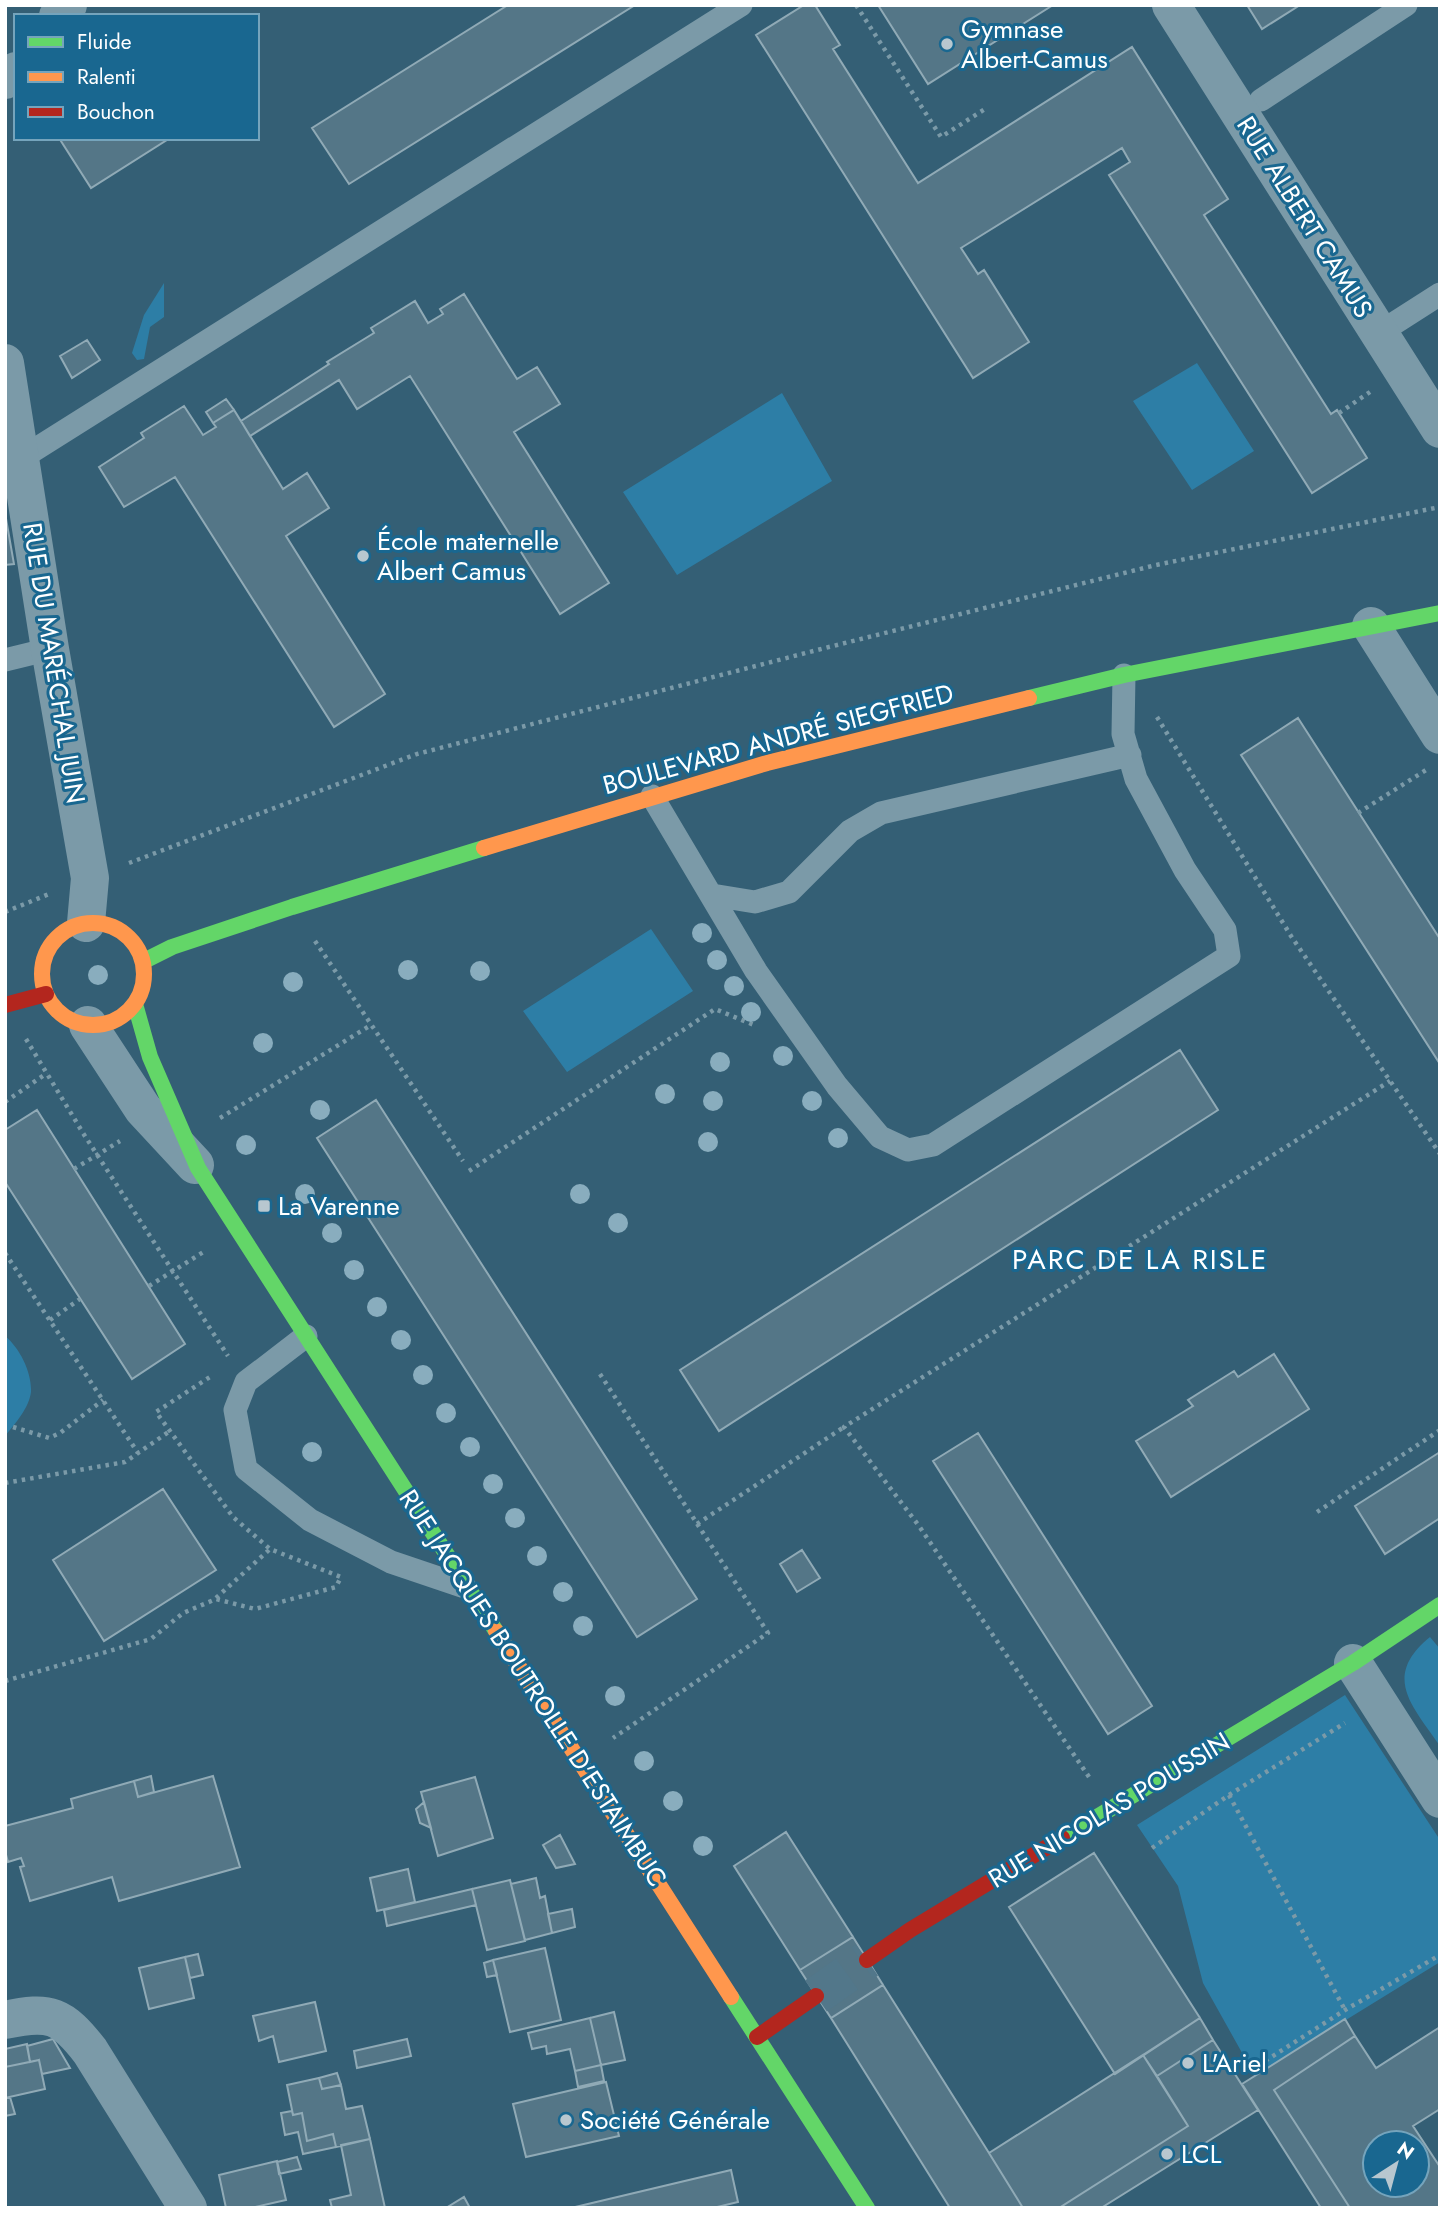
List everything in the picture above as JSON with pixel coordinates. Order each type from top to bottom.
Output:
[{"type":"street","name":"RUE ALBERT CAMUS","points":[[1171,5],[1440,429]]},
{"type":"street","name":"RUE DU MARÉCHAL JUIN","points":[[5,363],[50,649],[90,878],[86,923]]},
{"type":"street","name":"BOULEVARD ANDRÉ SIEGFRIED","points":[[144,961],[172,947],[292,907],[652,796],[833,746],[1129,674],[1440,612]]},
{"type":"street","points":[[1370,626],[1434,752]]},
{"type":"street","points":[[86,923],[101,923],[128,936],[138,947],[144,961],[144,984],[135,1004],[126,1014],[114,1021],[88,1025],[74,1022],[53,1005],[42,979],[43,963],[58,936],[71,927],[86,923]]},
{"type":"street","points":[[5,1005],[46,993]]},
{"type":"street","name":"RUE JACQUES BOUTROLLE D'ESTAIMBUC","points":[[135,1004],[179,1143]]},
{"type":"street","name":"RUE JACQUES BOUTROLLE D'ESTAIMBUC","points":[[88,1025],[143,1109],[179,1143],[239,1231],[867,2208]]},
{"type":"street","name":"RUE NICOLAS POUSSIN","points":[[867,1960],[910,1930],[1353,1663],[1440,1605]]},
{"type":"street","points":[[1353,1663],[1440,1799]]},
{"type":"street","points":[[757,2036],[816,1996]]},
{"type":"street","points":[[5,2020],[35,2014],[54,2018],[75,2032],[188,2208]]},
{"type":"lane","points":[[20,458],[741,5]]},
{"type":"lane","points":[[1261,100],[1391,9]]},
{"type":"lane","points":[[1379,333],[1440,294]]},
{"type":"lane","points":[[5,660],[50,649]]},
{"type":"lane","points":[[652,796],[756,971],[837,1086],[880,1138],[908,1150],[933,1144],[1229,956],[1225,930],[1179,859],[1136,779],[1123,734],[1129,674]]},
{"type":"lane","points":[[712,895],[755,902],[789,892],[850,831],[881,813],[1130,755]]},
{"type":"lane","points":[[306,1336],[246,1382],[235,1410],[246,1469],[310,1520],[391,1562],[468,1588]]},
{"type":"path","points":[[856,5],[940,137],[985,109]]},
{"type":"path","points":[[5,912],[417,754],[1156,565],[1440,506]]},
{"type":"path","points":[[1129,674],[1291,936],[1440,1154]]},
{"type":"path","points":[[1358,813],[1434,752]]},
{"type":"path","points":[[292,907],[463,1161]]},
{"type":"path","points":[[469,1171],[715,1009],[768,1030],[787,1016]]},
{"type":"path","points":[[74,1169],[98,1155],[179,1143],[371,1025]]},
{"type":"path","points":[[19,1028],[232,1362]]},
{"type":"path","points":[[5,1102],[47,1073]]},
{"type":"path","points":[[697,1524],[844,1427],[1390,1081]]},
{"type":"path","points":[[149,1286],[239,1231]]},
{"type":"path","points":[[5,1253],[138,1453]]},
{"type":"path","points":[[50,1320],[80,1299]]},
{"type":"path","points":[[216,1599],[255,1609],[336,1587],[341,1577],[270,1549],[233,1517],[156,1412],[221,1369]]},
{"type":"path","points":[[580,1761],[768,1633],[600,1374]]},
{"type":"path","points":[[13,1427],[49,1438],[60,1433],[103,1400]]},
{"type":"path","points":[[844,1427],[919,1526],[1098,1790],[1122,1802]]},
{"type":"path","points":[[1317,1512],[1440,1430]]},
{"type":"path","points":[[5,1483],[125,1462],[170,1431]]},
{"type":"path","points":[[5,1681],[151,1639],[183,1613],[216,1599],[270,1549]]},
{"type":"path","points":[[1152,1847],[1378,1703]]},
{"type":"path","points":[[1229,1796],[1345,2010]]},
{"type":"path","points":[[1251,2070],[1345,2010],[1440,1955]]},
{"type":"shaded area","points":[[164,283],[164,317],[150,327],[144,359],[137,360],[132,353],[144,315]]},
{"type":"shaded area","points":[[1197,363],[1254,451],[1192,490],[1133,401]]},
{"type":"shaded area","points":[[782,393],[832,481],[677,575],[623,492]]},
{"type":"shaded area","points":[[651,929],[693,991],[567,1072],[523,1011]]},
{"type":"shaded area","points":[[5,1336],[16,1347],[24,1361],[31,1392],[25,1410],[5,1436]]},
{"type":"shaded area","points":[[1430,1637],[1440,1649],[1440,1746],[1406,1692],[1407,1665]]},
{"type":"shaded area","points":[[1345,1695],[1440,1840],[1440,1962],[1255,2076],[1203,1983],[1178,1886],[1137,1825]]},
{"type":"building","points":[[508,5],[635,5],[349,184],[312,128]]},
{"type":"building","points":[[804,5],[815,5],[840,45],[833,49],[918,183],[1132,47],[1228,199],[1204,215],[1331,414],[1337,410],[1367,458],[1312,493],[1109,175],[1130,162],[1122,148],[961,248],[978,274],[984,270],[1029,342],[973,378],[756,35]]},
{"type":"building","name":"Gymnase Albert-Camus","points":[[878,5],[1053,5],[928,84]]},
{"type":"building","points":[[1247,5],[1300,5],[1262,29]]},
{"type":"building","points":[[60,140],[167,140],[91,188]]},
{"type":"building","points":[[464,294],[517,379],[537,367],[560,404],[514,432],[609,583],[560,614],[410,376],[357,409],[339,380],[250,436],[241,421],[374,333],[371,328],[415,301],[428,323],[443,314],[440,309]]},
{"type":"building","points":[[87,340],[100,360],[72,378],[60,356]]},
{"type":"building","points":[[226,399],[234,410],[213,423],[206,412]]},
{"type":"building","points":[[184,406],[203,435],[216,427],[213,423],[234,410],[283,489],[307,473],[329,508],[286,536],[385,694],[334,727],[175,477],[124,507],[99,467],[144,438],[141,433]]},
{"type":"building","points":[[5,513],[14,564],[5,565]]},
{"type":"building","points":[[1298,718],[1440,939],[1440,1064],[1241,755]]},
{"type":"building","points":[[1180,1050],[1218,1110],[719,1431],[680,1370]]},
{"type":"building","points":[[376,1100],[697,1599],[637,1637],[317,1138]]},
{"type":"building","points":[[37,1110],[185,1344],[132,1379],[5,1182],[5,1130]]},
{"type":"building","points":[[1274,1354],[1309,1409],[1171,1497],[1136,1441],[1193,1406],[1188,1400],[1234,1371],[1238,1377]]},
{"type":"building","points":[[978,1433],[1152,1706],[1108,1734],[933,1461]]},
{"type":"building","points":[[1440,1452],[1440,1518],[1385,1554],[1355,1506]]},
{"type":"building","points":[[163,1489],[216,1570],[104,1641],[53,1560]]},
{"type":"building","points":[[802,1550],[820,1578],[797,1592],[780,1564]]},
{"type":"building","points":[[151,1776],[154,1792],[138,1797],[134,1781]]},
{"type":"building","points":[[213,1776],[240,1867],[119,1901],[112,1877],[30,1901],[20,1867],[24,1866],[21,1858],[8,1862],[5,1826],[73,1808],[71,1799],[134,1781],[138,1797]]},
{"type":"building","points":[[475,1777],[493,1838],[438,1856],[421,1792]]},
{"type":"building","points":[[424,1802],[431,1828],[420,1823],[416,1809]]},
{"type":"building","points":[[786,1832],[853,1937],[800,1970],[734,1866]]},
{"type":"building","points":[[560,1835],[575,1864],[556,1868],[543,1845]]},
{"type":"building","points":[[1094,1853],[1200,2018],[1115,2074],[1009,1907]]},
{"type":"building","points":[[408,1869],[415,1902],[377,1911],[370,1878]]},
{"type":"building","points":[[536,1878],[540,1898],[545,1896],[552,1933],[525,1940],[511,1884]]},
{"type":"building","points":[[510,1880],[525,1941],[487,1950],[472,1889]]},
{"type":"building","points":[[472,1889],[476,1905],[387,1926],[384,1910]]},
{"type":"building","points":[[572,1909],[575,1927],[552,1933],[548,1914]]},
{"type":"building","points":[[853,1937],[883,1985],[831,2018],[800,1970]]},
{"type":"building","points":[[545,1948],[561,2020],[510,2032],[493,1960]]},
{"type":"building","points":[[198,1954],[203,1975],[190,1978],[185,1957]]},
{"type":"building","points":[[185,1957],[194,1998],[149,2009],[139,1968]]},
{"type":"building","points":[[493,1960],[497,1975],[487,1977],[484,1963]]},
{"type":"building","points":[[883,1985],[1023,2208],[950,2208],[831,2018]]},
{"type":"building","points":[[315,2002],[326,2051],[279,2062],[273,2036],[259,2041],[253,2016]]},
{"type":"building","points":[[614,2012],[625,2060],[601,2065],[590,2018]]},
{"type":"building","points":[[590,2018],[601,2065],[575,2071],[570,2049],[547,2054],[546,2046],[532,2049],[528,2033]]},
{"type":"building","points":[[1200,2018],[1213,2040],[1157,2076],[1143,2055]]},
{"type":"building","points":[[1345,2019],[1355,2036],[1274,2090],[1350,2208],[1321,2208],[1242,2084]]},
{"type":"building","points":[[1440,2027],[1440,2109],[1413,2126],[1415,2129],[1361,2129],[1361,2199],[1431,2199],[1431,2153],[1440,2167],[1440,2208],[1350,2208],[1274,2090],[1355,2036],[1376,2068]]},
{"type":"building","points":[[53,2039],[70,2068],[42,2074],[39,2060],[30,2062],[27,2046]]},
{"type":"building","points":[[407,2039],[411,2056],[357,2068],[354,2051]]},
{"type":"building","points":[[1213,2040],[1258,2110],[1101,2208],[1059,2208],[1188,2126],[1157,2076]]},
{"type":"building","points":[[27,2044],[30,2062],[5,2067],[5,2049]]},
{"type":"building","points":[[1143,2055],[1188,2126],[1059,2208],[1023,2208],[989,2153]]},
{"type":"building","points":[[39,2060],[45,2089],[5,2098],[5,2067]]},
{"type":"building","points":[[601,2065],[604,2081],[578,2087],[575,2071]]},
{"type":"building","points":[[337,2073],[341,2085],[322,2089],[319,2078]]},
{"type":"building","points":[[319,2078],[322,2089],[341,2085],[346,2109],[362,2106],[370,2139],[336,2147],[333,2134],[307,2141],[302,2113],[293,2115],[287,2085]]},
{"type":"building","name":"Société Générale","points":[[606,2082],[619,2136],[526,2157],[513,2104]]},
{"type":"building","points":[[10,2097],[15,2114],[5,2116],[5,2098]]},
{"type":"building","points":[[292,2111],[293,2115],[302,2113],[307,2141],[333,2134],[336,2147],[303,2154],[298,2132],[285,2135],[281,2113]]},
{"type":"building","points":[[370,2139],[385,2208],[332,2208],[330,2200],[351,2195],[341,2145]]},
{"type":"building","points":[[297,2157],[301,2169],[279,2174],[277,2162]]},
{"type":"building","points":[[277,2161],[286,2200],[251,2208],[226,2208],[219,2175]]},
{"type":"building","points":[[731,2170],[738,2202],[713,2208],[571,2208]]},
{"type":"building","points":[[464,2197],[470,2208],[446,2208]]},
{"type":"tunnel","points":[[816,1996],[867,1960]]},
{"type":"traffic: fast","points":[[1029,698],[1124,675],[1440,613]]},
{"type":"traffic: fast","points":[[144,961],[172,947],[292,907],[484,848]]},
{"type":"traffic: fast","points":[[135,1004],[150,1057],[198,1168],[496,1631]]},
{"type":"traffic: fast","points":[[1062,1838],[1353,1663],[1440,1605]]},
{"type":"traffic: fast","points":[[731,1997],[867,2208]]},
{"type":"traffic: slow","points":[[484,848],[767,763],[1029,698]]},
{"type":"traffic: slow","points":[[93,923],[113,927],[129,938],[140,954],[144,974],[140,994],[129,1010],[113,1021],[93,1025],[73,1021],[57,1010],[46,994],[42,974],[46,954],[57,938],[73,927],[93,923]]},
{"type":"traffic: slow","points":[[496,1631],[731,1997]]},
{"type":"traffic: jam","points":[[5,1005],[46,994]]},
{"type":"traffic: jam","points":[[867,1960],[910,1930],[1062,1838]]},
{"type":"traffic: jam","points":[[757,2037],[816,1996]]},
{"type":"place","name":"Gymnase Albert-Camus","points":[[947,44]]},
{"type":"place","name":"École maternelle Albert Camus","points":[[363,556]]},
{"type":"place","name":"La Varenne","points":[[264,1206]]},
{"type":"place","name":"L'Ariel","points":[[1188,2063]]},
{"type":"place","name":"Société Générale","points":[[566,2120]]},
{"type":"place","name":"LCL","points":[[1167,2154]]},
{"type":"district","name":"PARC DE LA RISLE","points":[[1140,1259]]}]
